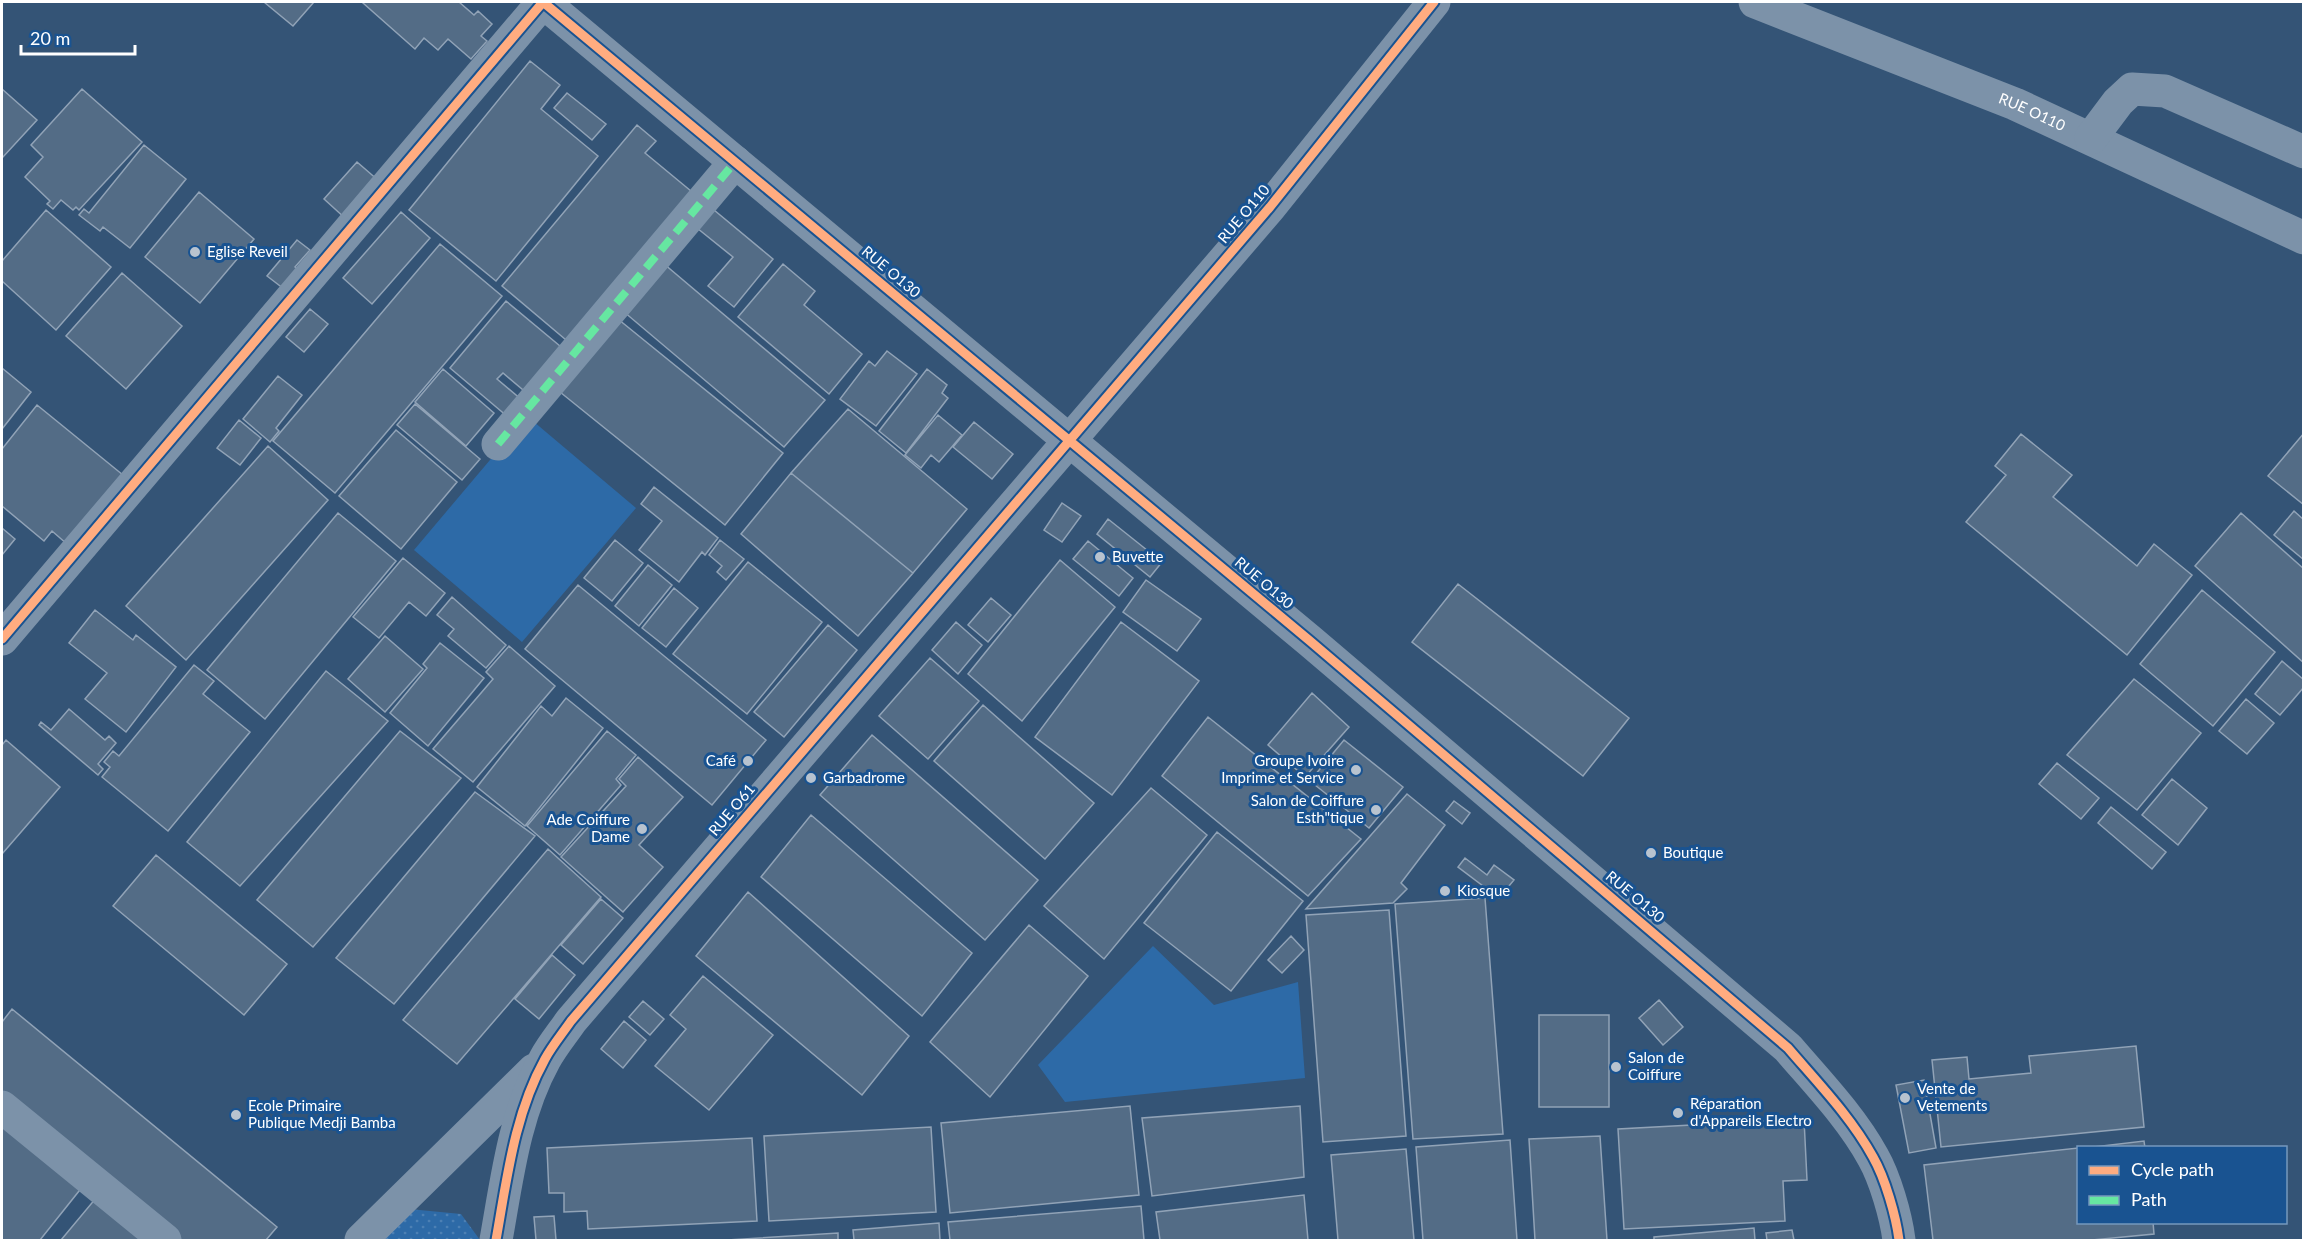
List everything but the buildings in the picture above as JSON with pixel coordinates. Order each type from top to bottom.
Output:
[{"type":"street","name":"RUE O130","points":[[543,2],[1337,664],[1788,1048],[1839,1107],[1874,1158],[1896,1220],[1899,1240]]},
{"type":"street","points":[[2,639],[543,2]]},
{"type":"street","name":"RUE O110","points":[[1069,440],[1270,207],[1434,2]]},
{"type":"street","name":"RUE O110","points":[[1755,2],[1938,73],[2091,138],[2304,238]]},
{"type":"street","points":[[2091,138],[2118,102],[2132,90],[2165,91],[2304,152]]},
{"type":"street","points":[[498,444],[735,162]]},
{"type":"street","name":"RUE O61","points":[[495,1240],[516,1128],[530,1089],[545,1058],[579,1012],[1069,440]]},
{"type":"street","points":[[361,1240],[545,1058]]},
{"type":"street","points":[[2,1107],[165,1240]]},
{"type":"shaded area","points":[[527,416],[636,508],[522,642],[414,550]]},
{"type":"shaded area","points":[[1153,946],[1214,1005],[1298,982],[1305,1078],[1065,1102],[1038,1065]]},
{"type":"shaded area","points":[[409,1209],[461,1214],[480,1240],[377,1240]]},
{"type":"marked path","points":[[498,444],[735,162]]},
{"type":"cycle path","points":[[2,639],[543,2],[1310,641],[1788,1048],[1844,1114],[1873,1157],[1889,1197],[1899,1240]]},
{"type":"cycle path","points":[[496,1240],[508,1171],[526,1102],[545,1059],[571,1021],[1270,207],[1434,2]]},
{"type":"place","name":"Eglise Reveil","points":[[195,252]]},
{"type":"place","name":"Buvette","points":[[1100,557]]},
{"type":"place","name":"Café","points":[[748,761]]},
{"type":"place","name":"Groupe Ivoire Imprime et Service","points":[[1356,770]]},
{"type":"place","name":"Garbadrome","points":[[811,778]]},
{"type":"place","name":"Salon de Coiffure Esth\"tique","points":[[1376,810]]},
{"type":"place","name":"Ade Coiffure Dame","points":[[642,829]]},
{"type":"place","name":"Boutique","points":[[1651,853]]},
{"type":"place","name":"Kiosque","points":[[1445,891]]},
{"type":"place","name":"Salon de Coiffure","points":[[1616,1067]]},
{"type":"place","name":"Vente de Vetements","points":[[1905,1098]]},
{"type":"place","name":"Réparation d'Appareils Electro","points":[[1678,1113]]},
{"type":"place","name":"Ecole Primaire Publique Medji Bamba","points":[[236,1115]]}]
